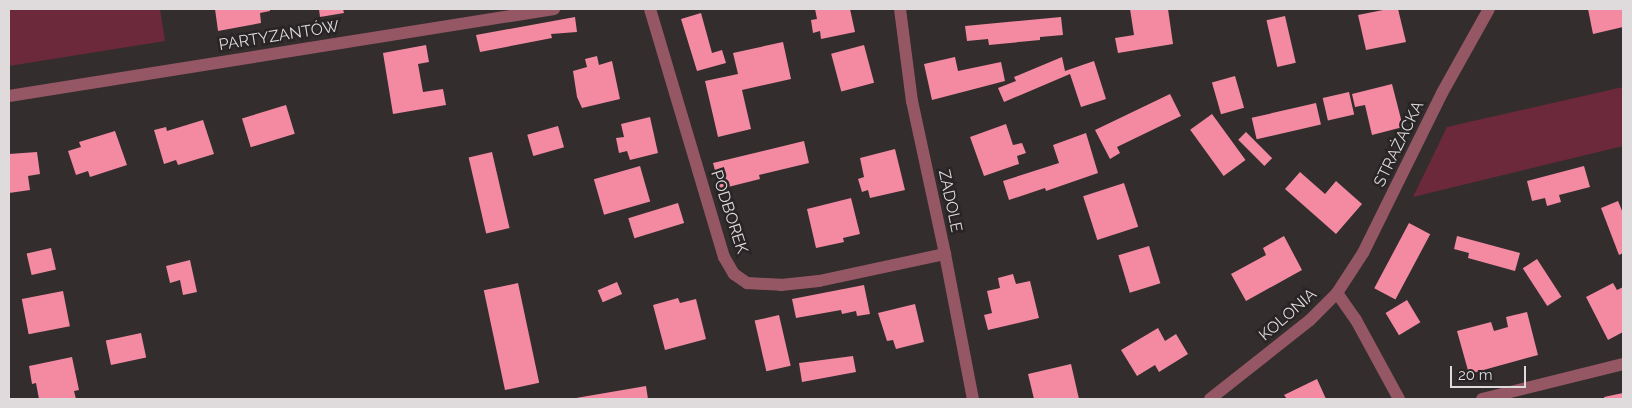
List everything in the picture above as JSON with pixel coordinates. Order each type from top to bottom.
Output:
[{"type":"street","name":"PARTYZANTÓW","points":[[9,96],[554,9]]},
{"type":"street","name":"PODBOREK","points":[[650,9],[724,257],[734,274],[747,283],[781,285],[819,281],[945,254]]},
{"type":"street","name":"ZADOLE","points":[[900,9],[912,101],[945,254],[973,399]]},
{"type":"street","name":"STRAŻACKA","points":[[1337,293],[1363,253],[1442,93],[1489,9]]},
{"type":"street","name":"KOLONIA","points":[[1210,399],[1310,320],[1337,293],[1356,320],[1399,399]]},
{"type":"street","points":[[1482,399],[1623,364]]},
{"type":"shaded area","points":[[9,9],[160,9],[165,41],[9,66]]},
{"type":"shaded area","points":[[1623,87],[1623,146],[1413,197],[1447,127]]},
{"type":"building","points":[[215,9],[270,9],[270,11],[260,13],[261,23],[218,31]]},
{"type":"building","points":[[319,9],[343,9],[344,13],[320,17]]},
{"type":"building","points":[[815,9],[850,9],[855,32],[821,39],[820,31],[813,33],[811,20],[817,19]]},
{"type":"building","points":[[1130,9],[1168,9],[1173,44],[1118,53],[1115,38],[1134,35]]},
{"type":"building","points":[[1398,9],[1406,42],[1366,50],[1358,15]]},
{"type":"building","points":[[1588,9],[1623,9],[1623,27],[1593,34]]},
{"type":"building","points":[[701,13],[712,53],[722,50],[726,63],[697,71],[681,19]]},
{"type":"building","points":[[1285,16],[1296,63],[1277,67],[1266,20]]},
{"type":"building","points":[[575,17],[577,32],[551,34],[552,38],[480,52],[476,35]]},
{"type":"building","points":[[1061,17],[1063,35],[1040,37],[1040,40],[989,45],[988,39],[967,41],[965,26]]},
{"type":"building","points":[[783,42],[791,79],[742,90],[751,129],[718,137],[705,81],[738,74],[733,53]]},
{"type":"building","points":[[426,45],[429,62],[418,64],[423,92],[443,89],[446,105],[393,114],[383,53]]},
{"type":"building","points":[[864,45],[874,83],[841,91],[831,54]]},
{"type":"building","points":[[597,56],[599,65],[612,61],[620,99],[582,108],[577,97],[573,71],[587,67],[585,59]]},
{"type":"building","points":[[955,57],[958,71],[1001,62],[1005,81],[932,100],[924,64]]},
{"type":"building","points":[[1062,57],[1065,71],[1094,61],[1106,99],[1081,107],[1070,74],[1004,102],[998,88],[1016,81],[1014,77]]},
{"type":"building","points":[[1235,76],[1244,108],[1221,114],[1212,83]]},
{"type":"building","points":[[1392,84],[1403,127],[1372,135],[1365,105],[1355,107],[1352,94]]},
{"type":"building","points":[[1349,92],[1354,114],[1328,120],[1323,98]]},
{"type":"building","points":[[1170,94],[1181,116],[1117,147],[1120,153],[1110,159],[1095,130]]},
{"type":"building","points":[[1316,103],[1321,124],[1257,139],[1252,118]]},
{"type":"building","points":[[286,105],[295,134],[251,147],[242,118]]},
{"type":"building","points":[[1212,114],[1246,160],[1224,176],[1190,130]]},
{"type":"building","points":[[650,117],[658,153],[630,160],[627,151],[619,153],[616,138],[624,137],[621,124]]},
{"type":"building","points":[[203,120],[214,154],[178,165],[176,160],[164,164],[154,130],[166,127],[167,131]]},
{"type":"building","points":[[1006,124],[1013,145],[1022,143],[1026,153],[1017,156],[1019,164],[984,176],[970,137]]},
{"type":"building","points":[[558,126],[564,147],[533,156],[527,135]]},
{"type":"building","points":[[115,131],[127,165],[90,177],[88,171],[76,175],[68,151],[81,147],[79,142]]},
{"type":"building","points":[[1246,132],[1272,158],[1264,166],[1238,140]]},
{"type":"building","points":[[1086,133],[1098,173],[1046,191],[1045,188],[1009,200],[1003,181],[1059,163],[1053,145]]},
{"type":"building","points":[[804,141],[809,163],[759,175],[760,179],[720,189],[713,163]]},
{"type":"building","points":[[895,149],[905,190],[870,198],[868,190],[862,192],[858,179],[864,177],[860,158]]},
{"type":"building","points":[[37,152],[40,174],[28,176],[30,190],[9,193],[9,154]]},
{"type":"building","points":[[492,152],[510,228],[486,233],[469,157]]},
{"type":"building","points":[[640,166],[650,202],[604,215],[594,179]]},
{"type":"building","points":[[1584,166],[1590,187],[1559,195],[1561,202],[1547,206],[1545,198],[1532,201],[1527,181]]},
{"type":"building","points":[[1300,172],[1325,194],[1336,181],[1362,204],[1336,234],[1285,189]]},
{"type":"building","points":[[1124,183],[1138,227],[1097,240],[1083,196]]},
{"type":"building","points":[[851,198],[860,234],[843,238],[844,242],[816,248],[807,209]]},
{"type":"building","points":[[1618,201],[1623,213],[1623,253],[1619,255],[1601,208]]},
{"type":"building","points":[[678,203],[684,223],[634,238],[628,218]]},
{"type":"building","points":[[1409,223],[1430,234],[1395,300],[1374,288]]},
{"type":"building","points":[[1284,236],[1302,270],[1246,301],[1231,274],[1266,255],[1263,248]]},
{"type":"building","points":[[1457,236],[1520,253],[1515,271],[1468,258],[1469,253],[1454,249]]},
{"type":"building","points":[[1149,246],[1160,283],[1130,293],[1118,255]]},
{"type":"building","points":[[51,248],[56,269],[32,275],[27,254]]},
{"type":"building","points":[[1537,259],[1562,297],[1547,306],[1523,268]]},
{"type":"building","points":[[190,260],[197,292],[183,295],[180,280],[170,283],[166,266]]},
{"type":"building","points":[[1013,274],[1016,284],[1030,281],[1039,318],[988,330],[984,315],[992,313],[987,291],[1000,288],[998,278]]},
{"type":"building","points":[[617,282],[622,294],[603,302],[598,290]]},
{"type":"building","points":[[518,283],[539,383],[505,390],[484,290]]},
{"type":"building","points":[[1613,283],[1617,290],[1623,287],[1623,332],[1608,340],[1586,297]]},
{"type":"building","points":[[864,285],[870,314],[857,316],[856,311],[842,314],[841,310],[796,318],[792,299]]},
{"type":"building","points":[[63,291],[70,326],[29,334],[22,299]]},
{"type":"building","points":[[678,298],[680,303],[696,299],[706,339],[665,350],[653,305]]},
{"type":"building","points":[[1407,300],[1420,322],[1399,335],[1386,313]]},
{"type":"building","points":[[915,304],[924,342],[896,349],[893,340],[887,341],[878,313]]},
{"type":"building","points":[[1527,312],[1538,355],[1469,374],[1457,331],[1491,322],[1494,331],[1508,327],[1506,317]]},
{"type":"building","points":[[779,315],[791,366],[766,371],[755,321]]},
{"type":"building","points":[[1158,328],[1165,341],[1176,334],[1188,354],[1159,372],[1155,365],[1137,376],[1121,350]]},
{"type":"building","points":[[141,333],[146,357],[111,365],[106,340]]},
{"type":"building","points":[[853,356],[856,372],[802,382],[799,363]]},
{"type":"building","points":[[72,357],[79,390],[74,391],[76,399],[39,399],[36,383],[32,384],[29,366]]},
{"type":"building","points":[[1071,364],[1079,399],[1034,399],[1028,374]]},
{"type":"building","points":[[1317,379],[1326,399],[1287,399],[1284,395]]},
{"type":"building","points":[[646,386],[648,399],[576,399],[576,398]]},
{"type":"building","points":[[1623,393],[1623,399],[1605,399],[1604,397]]}]
